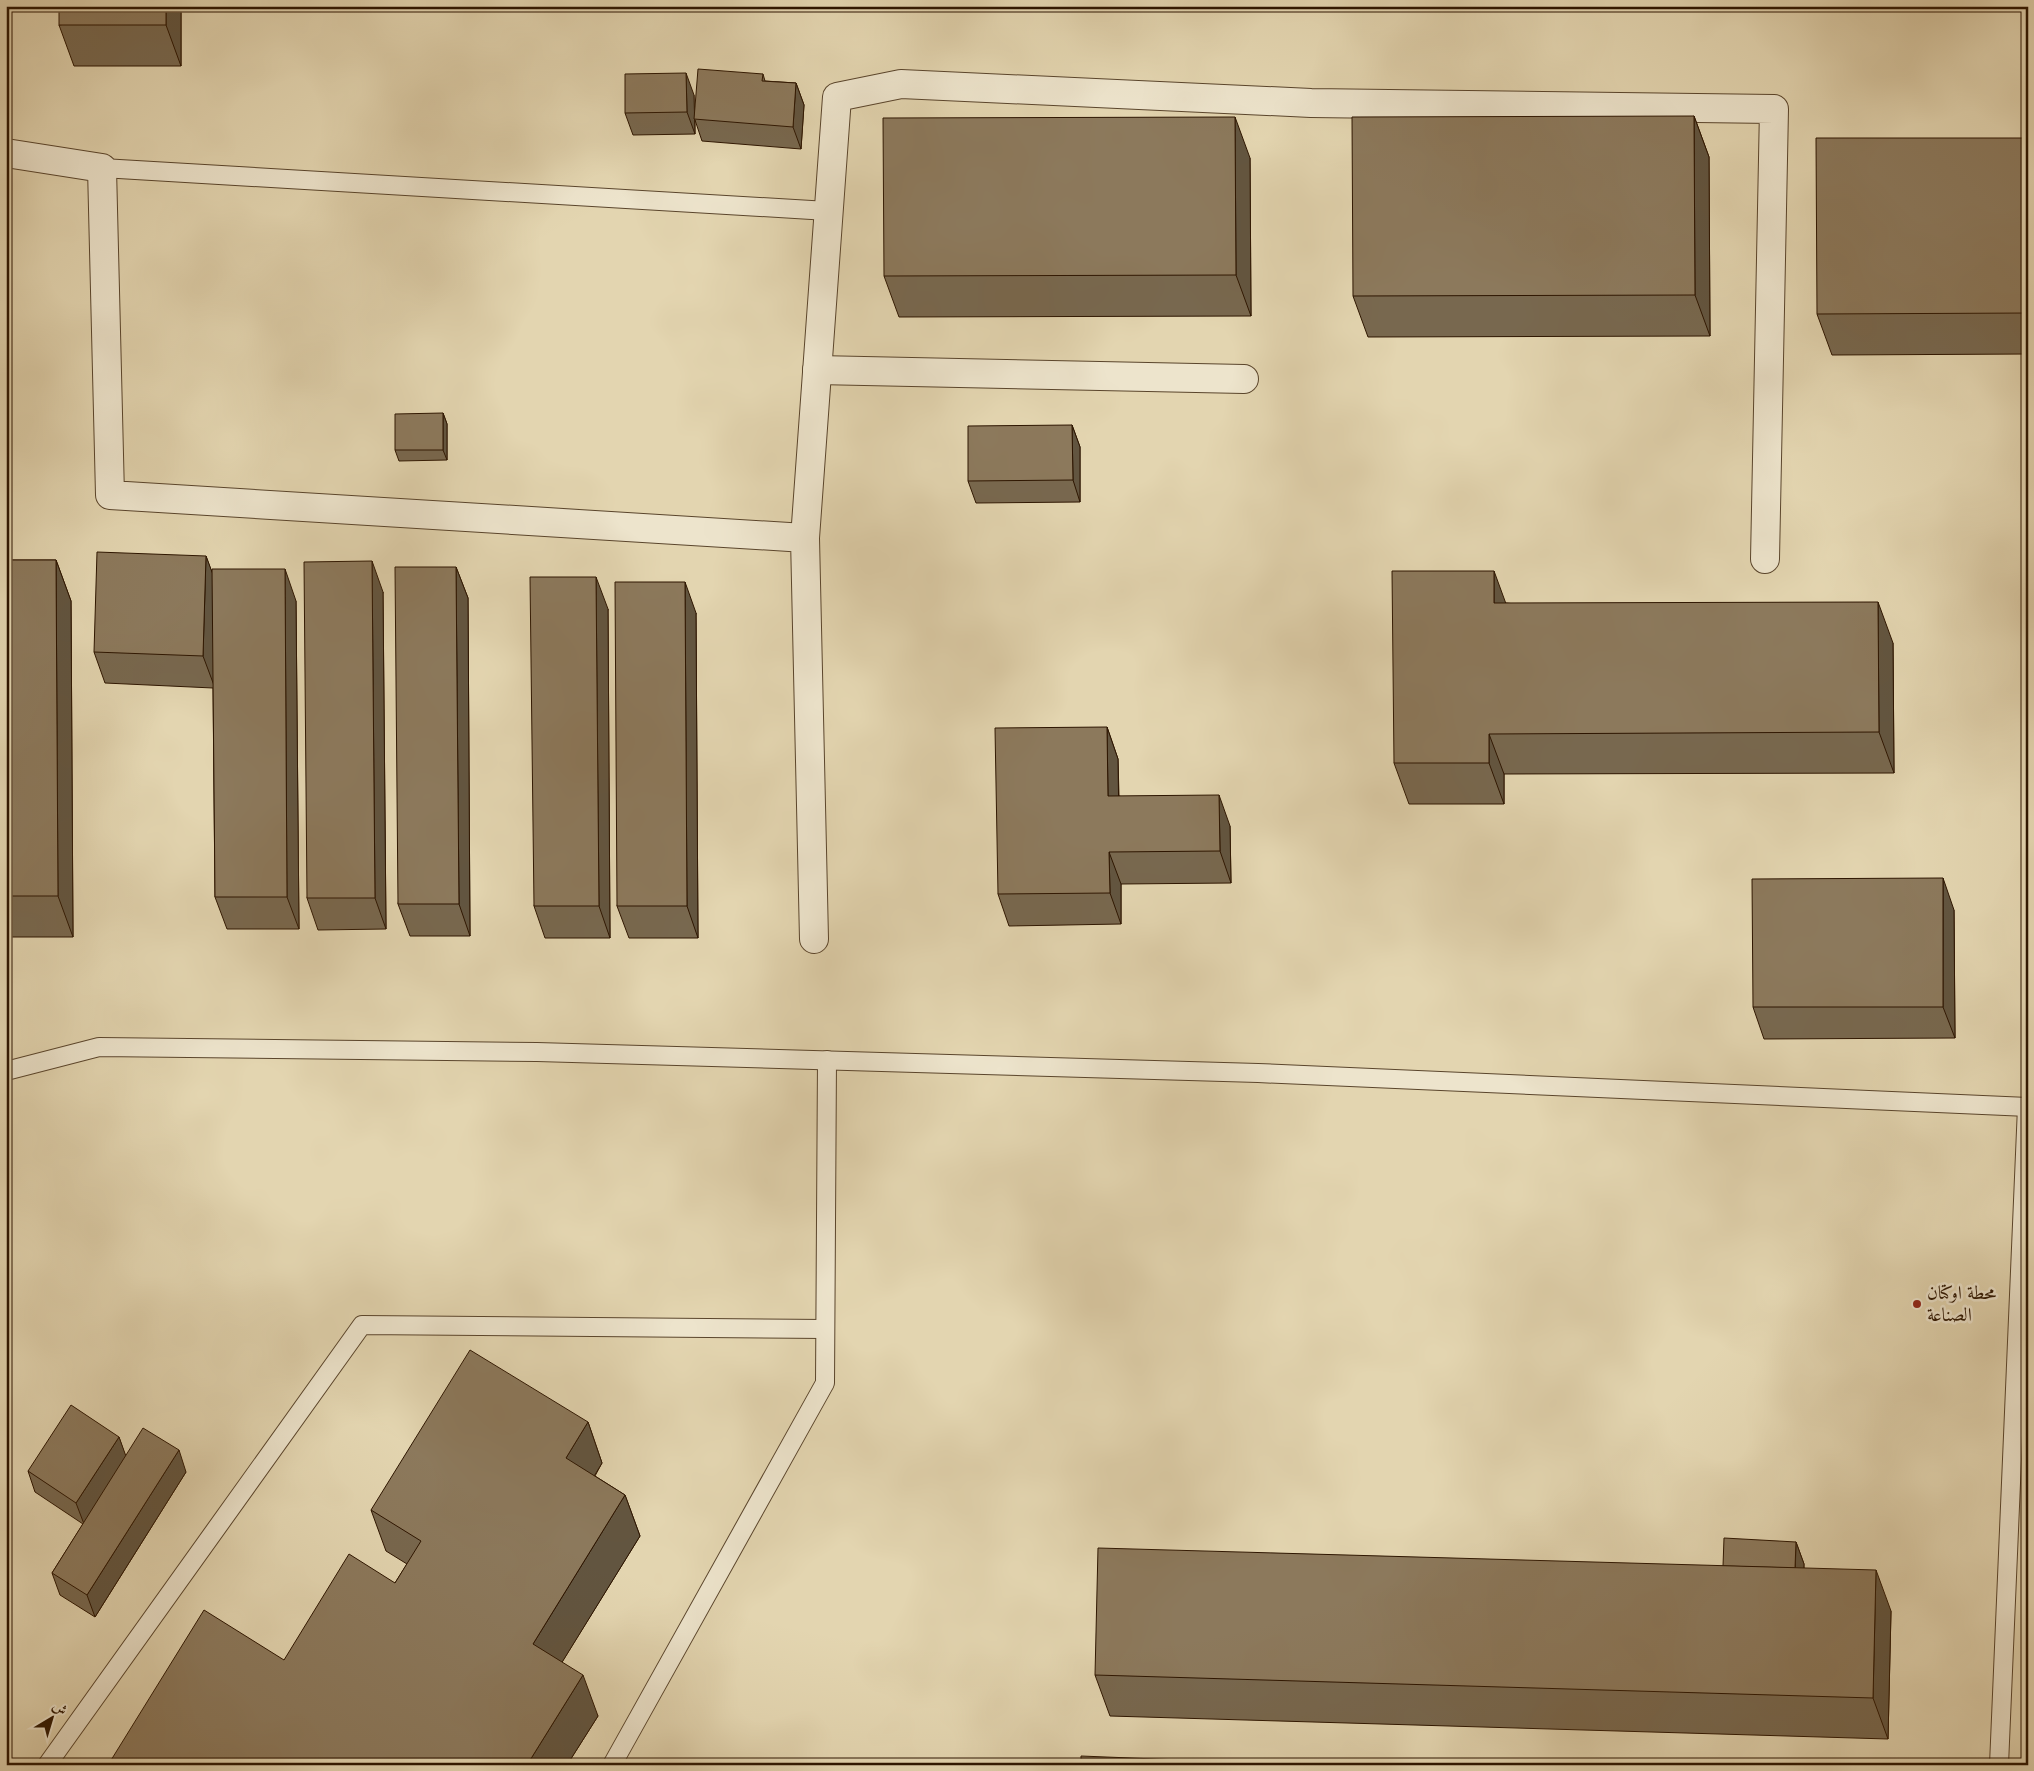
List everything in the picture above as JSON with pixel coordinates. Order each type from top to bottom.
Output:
[{"type":"street","points":[[814,939],[805,538],[837,97],[901,84],[1311,103],[1774,109],[1765,559]]},
{"type":"street","points":[[6,153],[102,168],[110,495],[805,538]]},
{"type":"street","points":[[817,370],[1244,379]]},
{"type":"lane","points":[[102,168],[828,211]]},
{"type":"lane","points":[[6,1071],[99,1046],[537,1052],[1258,1073],[2027,1107],[1999,1765]]},
{"type":"lane","points":[[612,1765],[825,1383],[827,1060]]},
{"type":"lane","points":[[47,1765],[362,1326],[825,1329]]},
{"type":"building","points":[[59,6],[166,6],[166,25],[59,25]]},
{"type":"building","points":[[698,69],[763,74],[762,81],[796,83],[793,127],[694,119]]},
{"type":"building","points":[[686,73],[687,112],[625,113],[625,74]]},
{"type":"building","points":[[1694,116],[1695,295],[1353,296],[1352,117]]},
{"type":"building","points":[[1235,117],[1236,275],[884,276],[883,118]]},
{"type":"building","points":[[1816,138],[2028,138],[2028,313],[1817,314]]},
{"type":"building","points":[[443,413],[443,450],[395,450],[395,414]]},
{"type":"building","points":[[1072,425],[1073,480],[968,481],[968,426]]},
{"type":"building","points":[[97,552],[206,556],[203,656],[94,652]]},
{"type":"building","points":[[6,560],[56,560],[58,896],[6,896]]},
{"type":"building","points":[[372,561],[375,898],[307,898],[304,562]]},
{"type":"building","points":[[395,567],[456,567],[459,904],[398,904]]},
{"type":"building","points":[[212,569],[285,569],[287,897],[215,897]]},
{"type":"building","points":[[1392,571],[1494,571],[1494,603],[1878,602],[1879,732],[1489,734],[1489,763],[1394,763]]},
{"type":"building","points":[[530,577],[596,577],[599,906],[534,906]]},
{"type":"building","points":[[615,582],[685,582],[687,906],[617,906]]},
{"type":"building","points":[[1107,727],[1108,796],[1219,795],[1220,851],[1109,852],[1110,893],[998,894],[995,728]]},
{"type":"building","points":[[1943,878],[1943,1007],[1753,1007],[1752,879]]},
{"type":"building","points":[[470,1350],[588,1422],[566,1458],[625,1495],[533,1644],[583,1675],[527,1765],[108,1765],[204,1610],[284,1660],[349,1554],[395,1583],[421,1541],[371,1510]]},
{"type":"building","points":[[71,1405],[119,1437],[76,1503],[28,1471]]},
{"type":"building","points":[[143,1428],[179,1450],[87,1595],[52,1573]]},
{"type":"building","points":[[1724,1538],[1796,1542],[1795,1568],[1723,1566]]},
{"type":"building","points":[[1098,1548],[1876,1570],[1873,1698],[1095,1675]]},
{"type":"building","points":[[1081,1756],[1231,1762],[1231,1765],[1081,1765]]},
{"type":"building","points":[[1747,1761],[1866,1765],[1747,1765]]},
{"type":"place","name":"محطة اوكتان الصناعة","points":[[1917,1304]]}]
